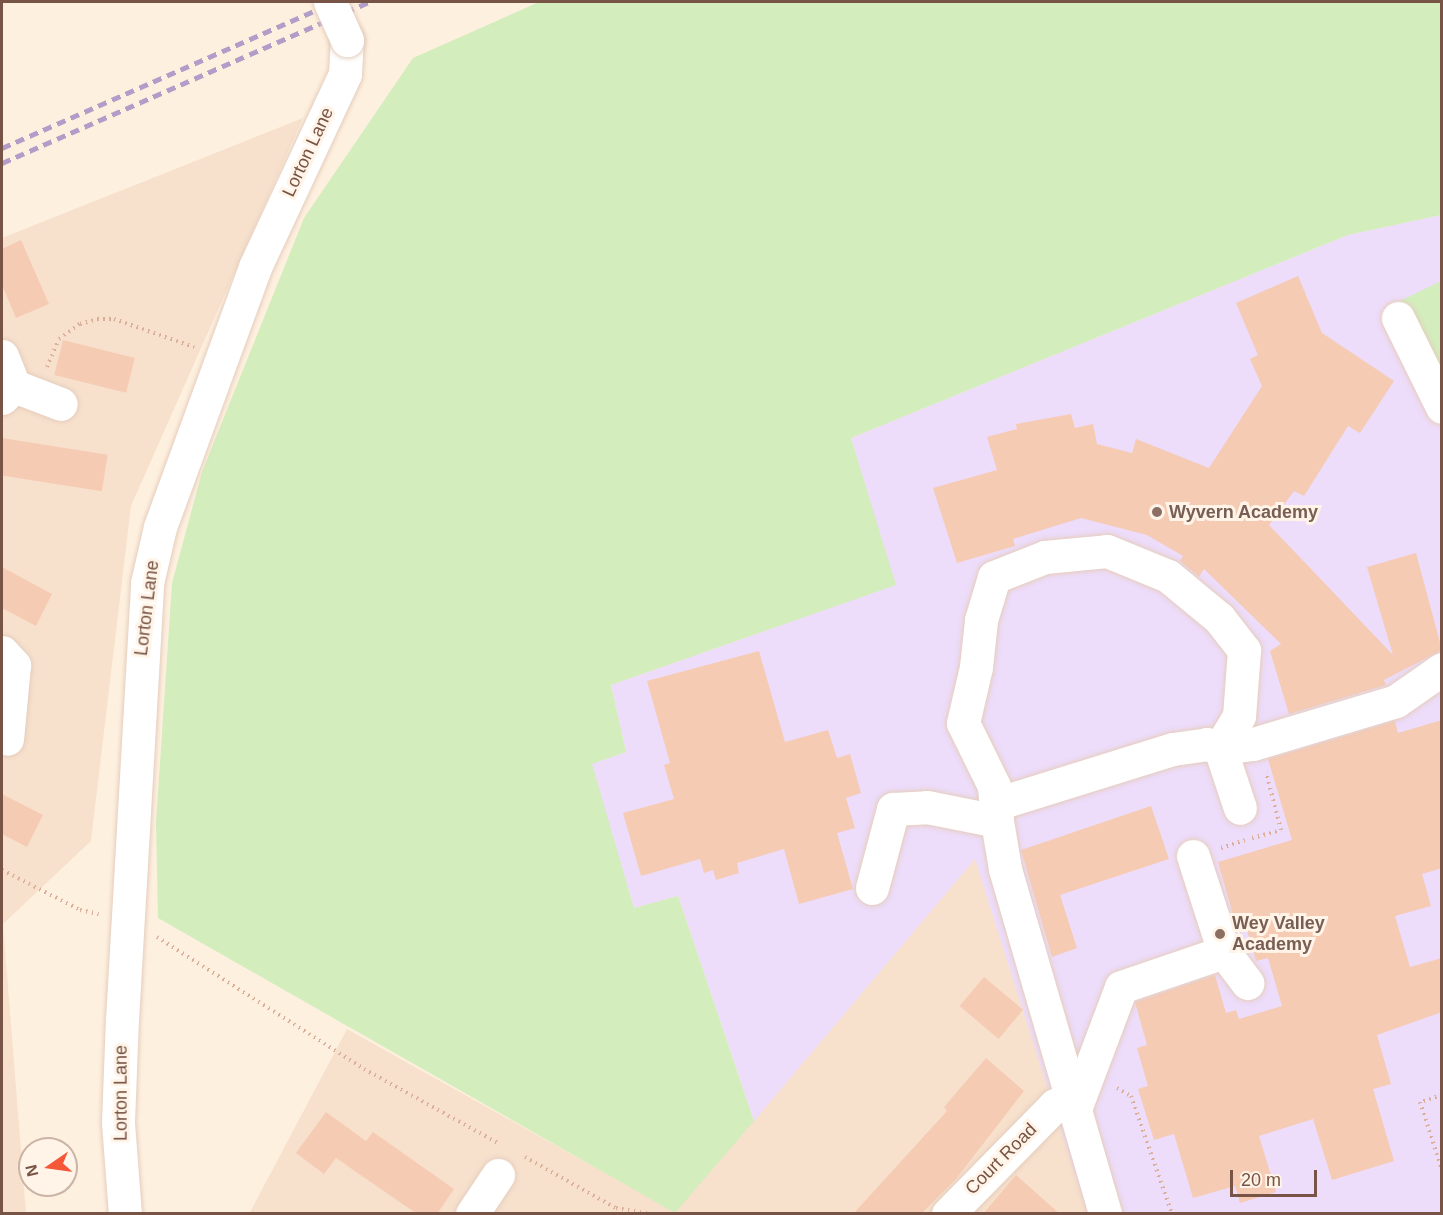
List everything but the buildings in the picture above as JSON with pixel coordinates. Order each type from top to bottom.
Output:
[{"type":"street","name":"Lorton Lane","points":[[125,1214],[118,1122],[147,583],[160,526],[255,267],[345,74],[347,40],[330,2]]},
{"type":"street","points":[[1398,318],[1442,407]]},
{"type":"street","points":[[2,356],[29,396]]},
{"type":"street","points":[[1105,1214],[1067,1104],[1005,868],[996,803],[963,723],[976,668],[981,620],[994,577],[1045,557],[1107,551],[1168,576],[1219,618],[1244,650],[1239,716],[1220,748],[1240,808]]},
{"type":"street","points":[[3,653],[14,665],[7,739]]},
{"type":"street","points":[[872,888],[893,809],[996,803],[1173,749],[1207,744],[1220,748],[1253,744],[1396,701],[1442,669]]},
{"type":"street","points":[[1202,853],[1224,952],[1247,983]]},
{"type":"street","points":[[1067,1104],[1089,1071],[1121,987],[1224,952]]},
{"type":"street","name":"Court Road","points":[[948,1214],[1067,1104]]},
{"type":"street","points":[[472,1214],[506,1158]]},
{"type":"path","points":[[29,396],[59,339],[80,324],[97,319],[114,319],[223,358]]},
{"type":"path","points":[[1202,853],[1281,830],[1263,762]]},
{"type":"path","points":[[2,870],[80,910],[129,918],[506,1158],[616,1208],[651,1214]]},
{"type":"path","points":[[1089,1071],[1131,1096],[1172,1214]]},
{"type":"path","points":[[1442,1095],[1420,1102],[1442,1170]]},
{"type":"shaded area","points":[[303,118],[131,506],[91,841],[3,924],[20,1137],[18,1137],[18,1197],[25,1197],[26,1213],[2,1214],[2,238]]},
{"type":"shaded area","points":[[1441,215],[1441,1213],[1087,1213],[975,859],[754,1121],[678,896],[634,908],[591,764],[626,752],[611,685],[895,585],[851,438],[1348,235]]},
{"type":"shaded area","points":[[976,858],[1087,1213],[249,1214],[347,1029],[675,1212]]},
{"type":"green space","points":[[539,2],[1441,2],[1441,215],[1348,235],[851,438],[896,585],[611,685],[626,752],[592,764],[634,908],[678,896],[754,1121],[675,1213],[158,918],[156,823],[172,583],[202,472],[304,218],[413,58]]},
{"type":"green space","points":[[1441,281],[1441,389],[1398,302]]},
{"type":"railway","points":[[2,148],[334,2]]},
{"type":"railway","points":[[2,163],[368,2]]},
{"type":"place","name":"Wyvern Academy","points":[[1157,512]]},
{"type":"place","name":"Wey Valley Academy","points":[[1220,934]]}]
